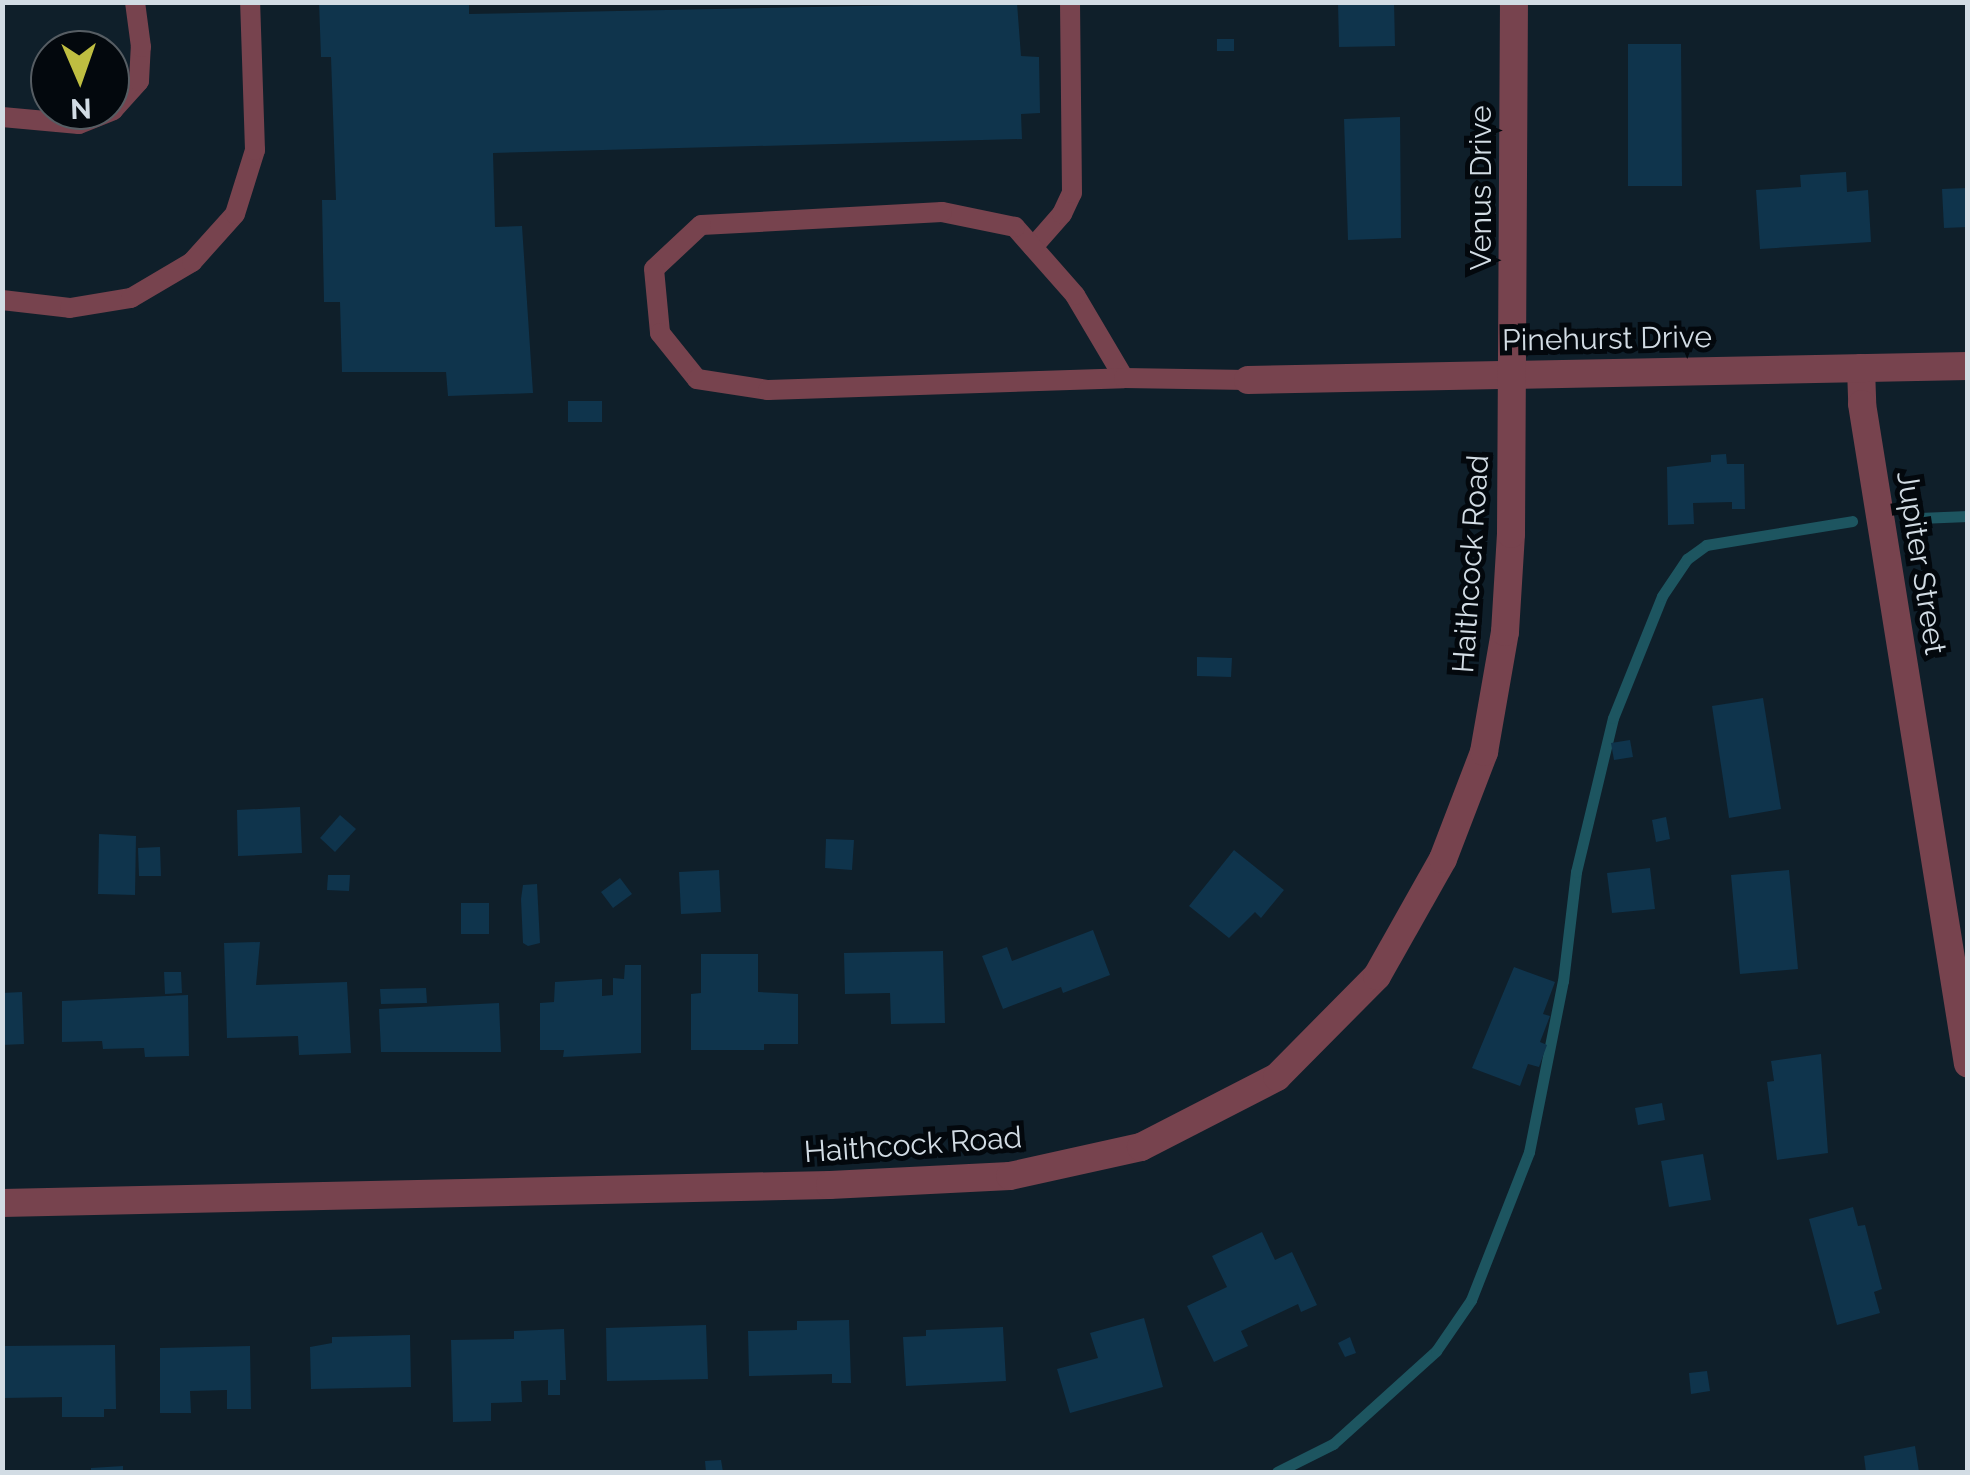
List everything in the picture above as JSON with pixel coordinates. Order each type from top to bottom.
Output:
[{"type":"street","name":"Venus Drive","points":[[1514,2],[1514,373]]},
{"type":"street","name":"Pinehurst Drive","points":[[1248,380],[1968,366]]},
{"type":"street","name":"Jupiter Street","points":[[1860,368],[1862,404],[1968,1064]]},
{"type":"street","name":"Haithcock Road","points":[[2,1203],[830,1185],[1010,1176],[1140,1147],[1277,1077],[1376,976],[1443,859],[1484,752],[1505,632],[1514,373]]},
{"type":"lane","points":[[2,118],[78,124],[113,110],[139,81],[135,2]]},
{"type":"lane","points":[[2,300],[70,308],[131,298],[192,262],[235,214],[255,150],[250,2]]},
{"type":"lane","points":[[1033,247],[1062,214],[1072,194],[1070,2]]},
{"type":"lane","points":[[1124,378],[1075,295],[1016,227],[942,212],[700,225],[654,269],[660,334],[696,379],[768,390],[1124,378],[1248,380]]},
{"type":"building","points":[[319,2],[469,2],[469,14],[1017,3],[1021,56],[1039,57],[1040,113],[1021,114],[1022,139],[493,153],[495,227],[522,226],[533,393],[448,396],[446,372],[342,372],[340,302],[324,302],[322,200],[336,200],[331,57],[321,57]]},
{"type":"building","points":[[1338,2],[1394,2],[1395,46],[1339,47]]},
{"type":"building","points":[[1217,39],[1234,39],[1234,51],[1217,51]]},
{"type":"building","points":[[1628,44],[1681,44],[1682,186],[1628,186]]},
{"type":"building","points":[[1400,117],[1401,238],[1348,240],[1344,119]]},
{"type":"building","points":[[1846,172],[1847,192],[1868,190],[1871,242],[1760,249],[1756,190],[1801,187],[1800,175]]},
{"type":"building","points":[[1968,188],[1968,227],[1944,228],[1942,189]]},
{"type":"building","points":[[568,401],[602,401],[602,422],[568,422]]},
{"type":"building","points":[[1726,454],[1727,464],[1744,464],[1745,509],[1732,509],[1732,502],[1693,503],[1694,524],[1668,525],[1667,467],[1711,462],[1711,455]]},
{"type":"building","points":[[1197,657],[1232,658],[1231,677],[1197,676]]},
{"type":"building","points":[[1763,698],[1781,809],[1729,818],[1712,706]]},
{"type":"building","points":[[1630,740],[1633,757],[1614,760],[1611,743]]},
{"type":"building","points":[[300,807],[302,853],[238,856],[237,810]]},
{"type":"building","points":[[340,815],[356,829],[335,852],[320,838]]},
{"type":"building","points":[[1666,817],[1670,839],[1656,842],[1652,820]]},
{"type":"building","points":[[99,834],[136,836],[135,895],[98,894]]},
{"type":"building","points":[[826,839],[854,840],[852,870],[825,868]]},
{"type":"building","points":[[160,847],[161,876],[139,876],[138,848]]},
{"type":"building","points":[[1234,850],[1284,890],[1261,918],[1255,912],[1229,938],[1189,906]]},
{"type":"building","points":[[1650,868],[1655,909],[1612,913],[1607,873]]},
{"type":"building","points":[[719,870],[721,912],[681,914],[679,872]]},
{"type":"building","points":[[1789,870],[1798,969],[1740,974],[1731,875]]},
{"type":"building","points":[[328,875],[350,875],[349,891],[327,890]]},
{"type":"building","points":[[620,878],[632,894],[613,908],[601,892]]},
{"type":"building","points":[[537,884],[540,943],[528,946],[523,943],[523,885]]},
{"type":"building","points":[[461,903],[489,903],[489,934],[461,934]]},
{"type":"building","points":[[1093,930],[1110,975],[1063,993],[1061,987],[1003,1009],[982,956],[1007,947],[1012,961]]},
{"type":"building","points":[[260,942],[256,985],[347,982],[351,1053],[299,1055],[298,1036],[227,1038],[224,943]]},
{"type":"building","points":[[943,951],[945,1023],[891,1024],[890,993],[845,994],[844,953]]},
{"type":"building","points":[[701,954],[758,954],[758,992],[798,994],[798,1044],[764,1044],[764,1050],[691,1050],[691,994],[701,993]]},
{"type":"building","points":[[625,965],[641,965],[641,1053],[563,1057],[564,1050],[540,1050],[540,1003],[554,1002],[555,982],[602,979],[602,996],[613,995],[613,978],[624,979]]},
{"type":"building","points":[[1514,967],[1555,982],[1543,1014],[1550,1016],[1540,1042],[1547,1045],[1539,1067],[1528,1064],[1520,1086],[1472,1068]]},
{"type":"building","points":[[164,972],[181,972],[182,993],[165,994]]},
{"type":"building","points":[[426,988],[427,1003],[381,1004],[380,989]]},
{"type":"building","points":[[22,992],[24,1044],[2,1045],[2,993]]},
{"type":"building","points":[[188,995],[189,1056],[145,1057],[144,1048],[103,1049],[102,1041],[62,1042],[62,1001]]},
{"type":"building","points":[[499,1003],[501,1052],[381,1052],[379,1009]]},
{"type":"building","points":[[1821,1054],[1828,1153],[1777,1160],[1767,1082],[1774,1081],[1771,1061]]},
{"type":"building","points":[[1662,1103],[1665,1120],[1638,1125],[1635,1108]]},
{"type":"building","points":[[1703,1154],[1711,1200],[1669,1207],[1661,1161]]},
{"type":"building","points":[[1853,1207],[1858,1226],[1865,1225],[1882,1289],[1874,1292],[1880,1313],[1837,1325],[1809,1219]]},
{"type":"building","points":[[1262,1232],[1275,1260],[1292,1252],[1317,1305],[1301,1312],[1298,1304],[1241,1331],[1248,1346],[1214,1362],[1187,1306],[1227,1287],[1212,1256]]},
{"type":"building","points":[[1144,1318],[1163,1387],[1070,1413],[1057,1369],[1098,1358],[1090,1333]]},
{"type":"building","points":[[849,1320],[851,1383],[832,1383],[832,1374],[749,1376],[748,1331],[797,1330],[797,1321]]},
{"type":"building","points":[[706,1325],[708,1379],[607,1381],[606,1328]]},
{"type":"building","points":[[1003,1327],[1006,1381],[906,1386],[903,1337],[926,1336],[926,1330]]},
{"type":"building","points":[[564,1329],[566,1380],[560,1380],[560,1395],[548,1395],[548,1380],[521,1381],[522,1402],[491,1403],[491,1421],[453,1422],[451,1340],[514,1339],[514,1331]]},
{"type":"building","points":[[410,1335],[411,1387],[311,1389],[310,1347],[332,1343],[332,1337]]},
{"type":"building","points":[[1350,1337],[1356,1353],[1345,1357],[1338,1343]]},
{"type":"building","points":[[115,1345],[116,1409],[104,1409],[104,1417],[62,1417],[62,1397],[4,1398],[3,1346]]},
{"type":"building","points":[[250,1346],[251,1409],[227,1409],[227,1390],[190,1391],[191,1413],[160,1413],[160,1348]]},
{"type":"building","points":[[1707,1371],[1710,1391],[1691,1394],[1689,1373]]},
{"type":"building","points":[[1915,1446],[1919,1472],[1866,1472],[1864,1456]]},
{"type":"building","points":[[721,1460],[723,1472],[706,1472],[705,1461]]},
{"type":"building","points":[[123,1466],[123,1472],[91,1472],[91,1468]]},
{"type":"waterway","points":[[1919,518],[1968,516]]},
{"type":"waterway","points":[[1277,1472],[1333,1444],[1436,1351],[1471,1300],[1529,1152],[1563,981],[1576,872],[1613,718],[1662,596],[1687,559],[1706,545],[1852,521]]}]
